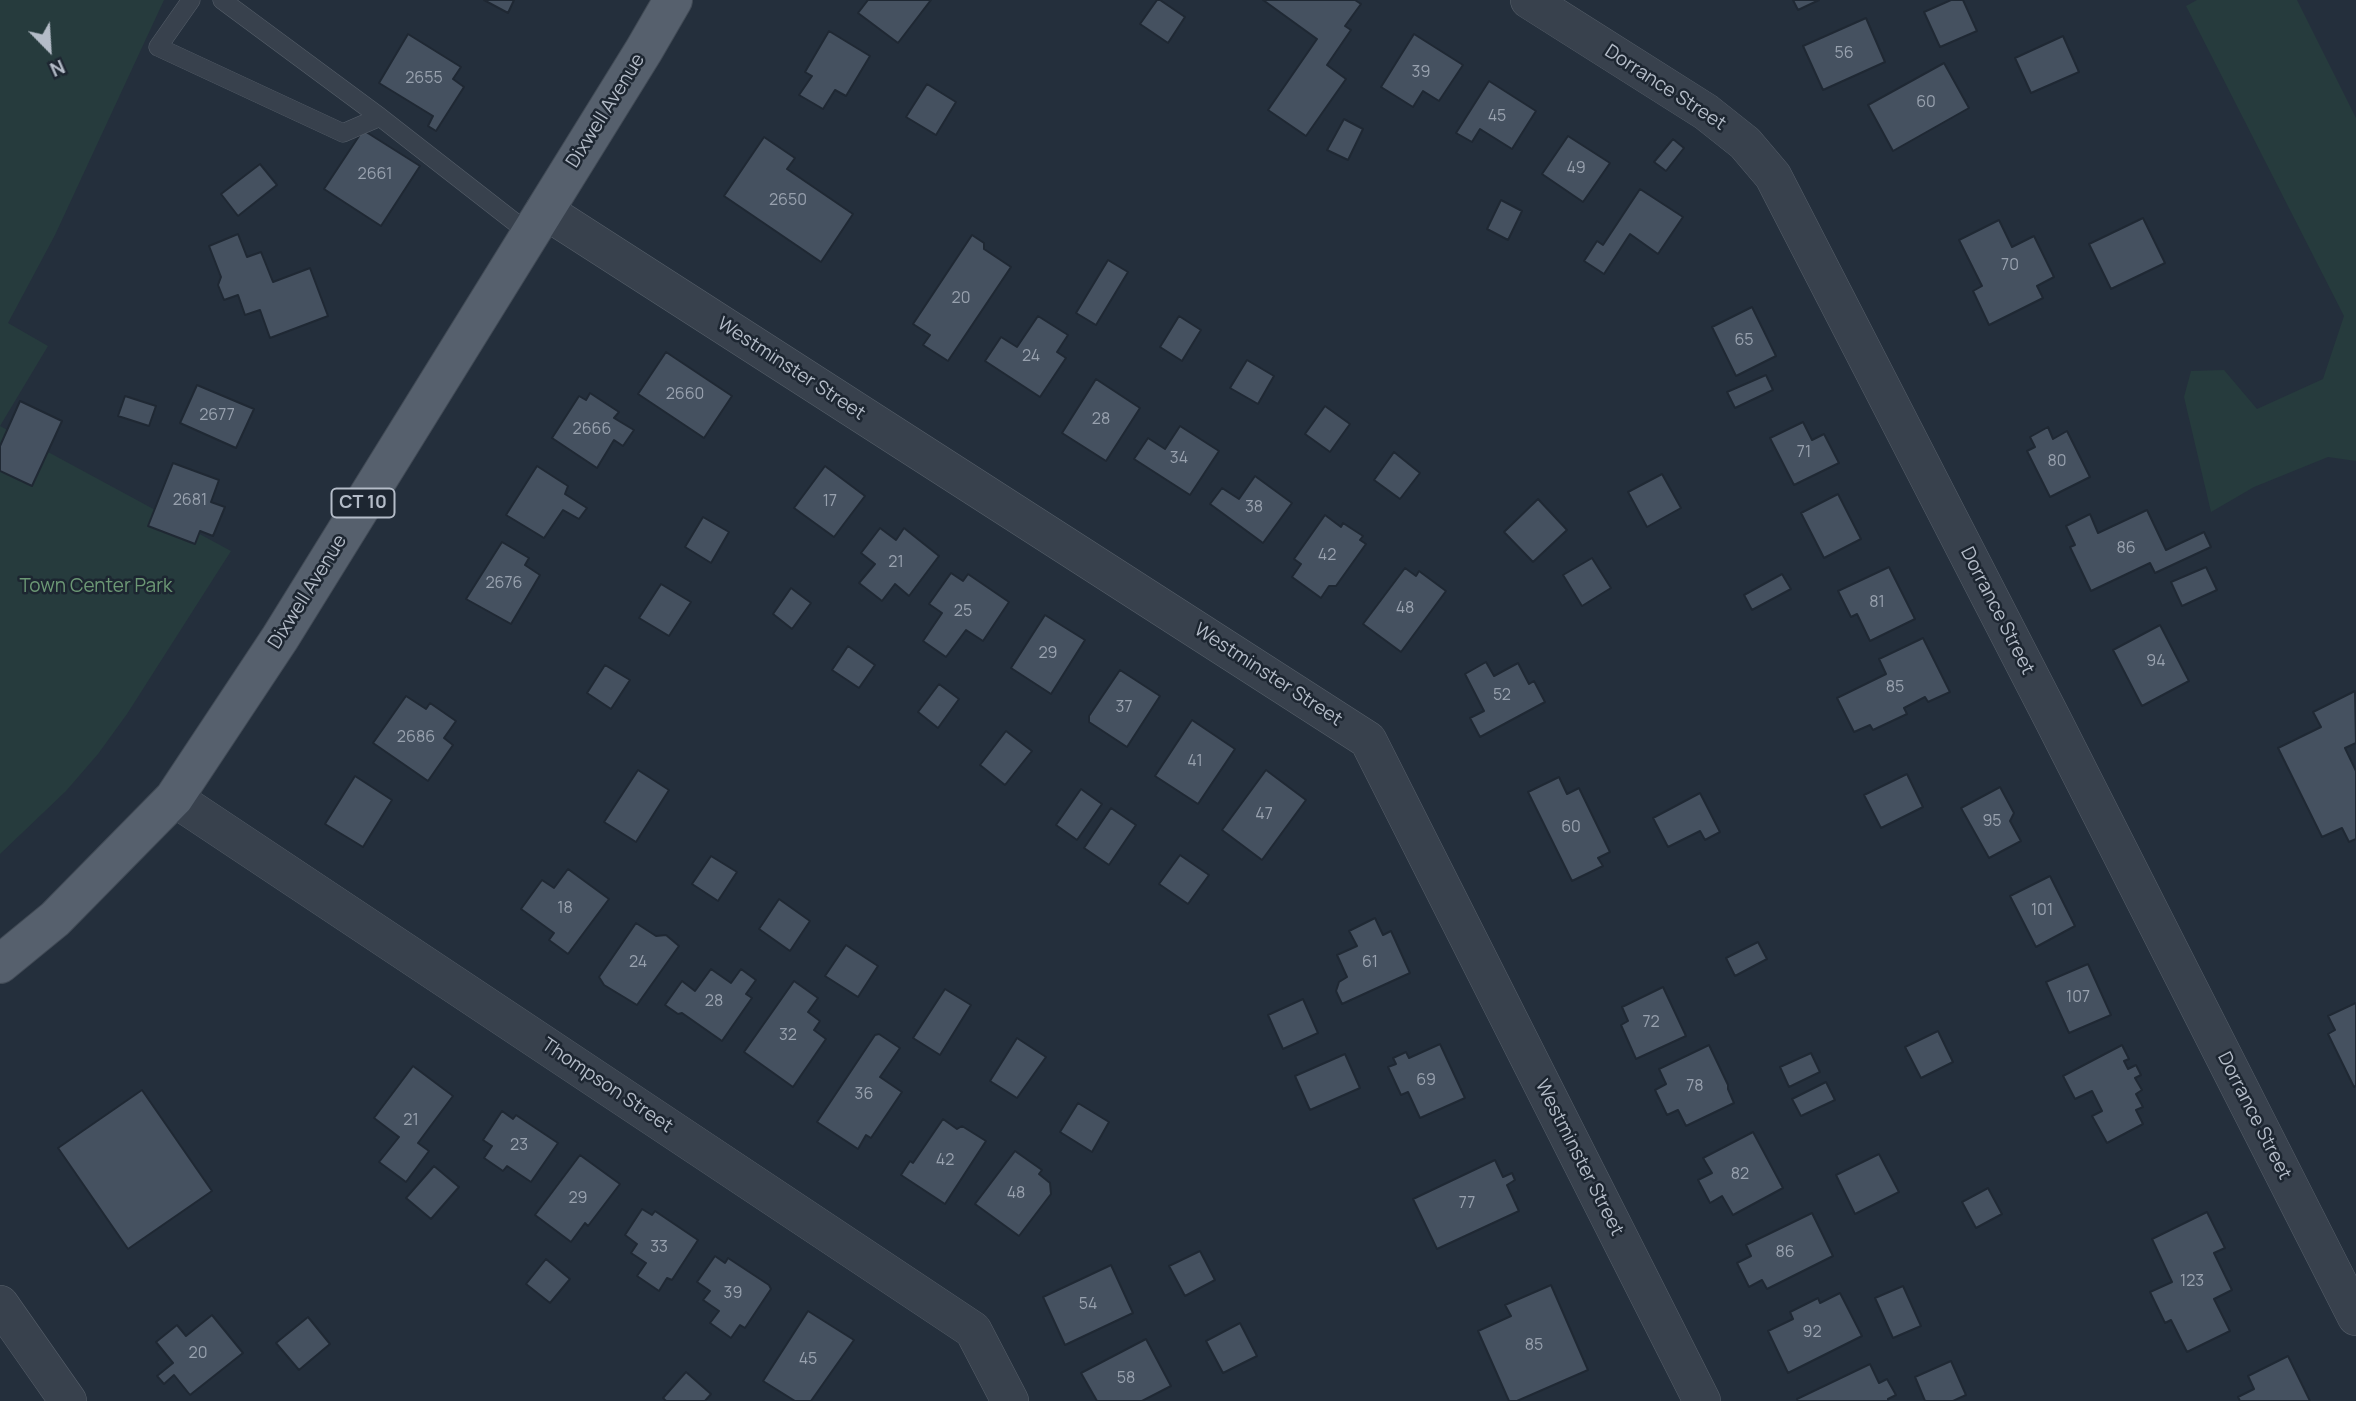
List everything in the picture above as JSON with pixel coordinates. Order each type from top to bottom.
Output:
[{"type":"main road","name":"Dixwell Avenue","points":[[0,964],[55,919],[174,797],[280,638],[673,0]]},
{"type":"street","name":"Dorrance Street","points":[[1529,0],[1706,112],[1745,143],[1773,176],[2356,1317]]},
{"type":"street","name":"Westminster Street","points":[[537,222],[1368,740],[1702,1401]]},
{"type":"street","name":"Thompson Street","points":[[174,797],[973,1330],[1010,1401]]},
{"type":"street","points":[[0,1304],[68,1401]]},
{"type":"lane","points":[[191,0],[158,47],[343,133],[380,117]]},
{"type":"lane","points":[[222,0],[380,117],[537,222]]},
{"type":"green space","points":[[0,0],[164,0],[55,235],[8,323],[48,346],[0,426]]},
{"type":"green space","points":[[2197,0],[2297,0],[2356,118],[2356,461],[2328,457],[2254,487],[2211,512],[2184,397],[2191,371],[2224,370],[2257,409],[2323,379],[2344,316],[2186,6]]},
{"type":"green space","name":"Town Center Park","points":[[0,426],[231,551],[127,714],[98,754],[66,791],[0,854]]},
{"type":"building","points":[[484,0],[514,0],[508,13]]},
{"type":"building","points":[[868,0],[931,0],[898,43],[858,13]]},
{"type":"building","points":[[1157,0],[1185,17],[1168,43],[1140,24]]},
{"type":"building","points":[[1263,0],[1355,0],[1361,4],[1345,26],[1351,30],[1327,65],[1346,79],[1306,136],[1268,110],[1317,39]]},
{"type":"building","points":[[1793,0],[1819,0],[1798,10]]},
{"type":"building","points":[[1951,0],[1963,0],[1977,31],[1940,47],[1924,12]]},
{"type":"building","points":[[1866,18],[1885,62],[1823,90],[1803,46]]},
{"type":"building","points":[[829,31],[870,56],[846,96],[835,90],[823,109],[799,95],[812,76],[805,72]]},
{"type":"building","points":[[408,34],[461,67],[453,79],[464,87],[436,131],[428,126],[433,116],[379,83]]},
{"type":"building","points":[[1414,34],[1463,65],[1439,101],[1423,91],[1413,107],[1381,87]]},
{"type":"building","points":[[2063,36],[2079,72],[2031,93],[2015,58]]},
{"type":"building","points":[[1944,63],[1969,108],[1893,151],[1868,105]]},
{"type":"building","points":[[1489,81],[1536,111],[1512,149],[1480,129],[1472,142],[1456,133]]},
{"type":"building","points":[[927,84],[956,102],[936,135],[906,117]]},
{"type":"building","points":[[1344,119],[1363,129],[1348,160],[1327,150]]},
{"type":"building","points":[[363,130],[420,166],[381,226],[324,189]]},
{"type":"building","points":[[1568,136],[1610,163],[1583,202],[1542,174]]},
{"type":"building","points":[[764,137],[795,158],[787,169],[853,214],[821,262],[724,196]]},
{"type":"building","points":[[1673,139],[1684,148],[1666,171],[1654,162]]},
{"type":"building","points":[[260,164],[277,185],[238,216],[221,194]]},
{"type":"building","points":[[1640,189],[1683,217],[1658,254],[1630,234],[1604,274],[1584,261],[1597,241],[1603,245]]},
{"type":"building","points":[[1501,200],[1522,211],[1508,240],[1487,229]]},
{"type":"building","points":[[2143,218],[2165,263],[2111,289],[2089,244]]},
{"type":"building","points":[[1999,220],[2012,247],[2034,236],[2054,277],[2037,286],[2043,298],[1989,325],[1973,291],[1982,286],[1959,240]]},
{"type":"building","points":[[238,234],[247,257],[261,252],[273,282],[310,268],[328,316],[270,338],[260,310],[245,315],[238,295],[224,300],[218,285],[221,277],[209,246]]},
{"type":"building","points":[[972,235],[984,243],[984,249],[1011,267],[948,361],[923,345],[930,335],[913,324]]},
{"type":"building","points":[[1108,260],[1128,272],[1096,325],[1076,313]]},
{"type":"building","points":[[1752,307],[1776,356],[1736,376],[1712,327]]},
{"type":"building","points":[[1038,316],[1068,335],[1057,352],[1066,358],[1040,397],[985,361],[1001,337],[1017,347]]},
{"type":"building","points":[[1179,316],[1201,330],[1182,361],[1160,347]]},
{"type":"building","points":[[666,352],[732,396],[704,438],[638,394]]},
{"type":"building","points":[[1247,360],[1274,376],[1258,404],[1230,388]]},
{"type":"building","points":[[1766,375],[1773,390],[1735,408],[1727,392]]},
{"type":"building","points":[[1096,379],[1140,408],[1106,461],[1062,433]]},
{"type":"building","points":[[197,385],[254,409],[236,448],[180,423]]},
{"type":"building","points":[[590,393],[619,412],[614,418],[634,430],[623,446],[614,440],[597,468],[552,438],[579,396],[586,400]]},
{"type":"building","points":[[125,396],[156,406],[149,426],[118,416]]},
{"type":"building","points":[[20,401],[62,421],[32,486],[0,471],[0,446]]},
{"type":"building","points":[[1325,406],[1350,424],[1330,452],[1305,434]]},
{"type":"building","points":[[1803,422],[1812,440],[1824,434],[1839,463],[1794,485],[1770,438]]},
{"type":"building","points":[[1180,426],[1219,451],[1190,495],[1134,459],[1148,438],[1165,449]]},
{"type":"building","points":[[2048,427],[2053,439],[2067,431],[2090,477],[2050,497],[2027,451],[2035,447],[2030,437]]},
{"type":"building","points":[[1394,452],[1420,473],[1400,499],[1374,480]]},
{"type":"building","points":[[173,463],[219,480],[211,502],[225,507],[213,536],[200,531],[195,544],[148,526]]},
{"type":"building","points":[[537,466],[568,486],[565,494],[587,508],[579,519],[563,510],[544,538],[506,515]]},
{"type":"building","points":[[825,466],[865,496],[834,537],[794,508]]},
{"type":"building","points":[[1662,474],[1681,508],[1647,527],[1628,492]]},
{"type":"building","points":[[1255,476],[1292,503],[1263,543],[1210,504],[1222,488],[1239,499]]},
{"type":"building","points":[[1838,494],[1861,539],[1824,558],[1801,513]]},
{"type":"building","points":[[1538,499],[1567,530],[1533,562],[1504,532]]},
{"type":"building","points":[[2147,510],[2166,550],[2204,532],[2211,547],[2155,573],[2150,563],[2091,591],[2070,547],[2075,545],[2066,526],[2090,514],[2098,533]]},
{"type":"building","points":[[1325,515],[1341,527],[1343,523],[1363,536],[1360,540],[1366,544],[1336,586],[1329,586],[1321,598],[1292,577],[1301,564],[1294,559]]},
{"type":"building","points":[[703,517],[729,532],[711,563],[685,547]]},
{"type":"building","points":[[880,528],[896,540],[904,528],[939,556],[909,596],[895,584],[882,601],[859,583],[875,564],[861,553]]},
{"type":"building","points":[[502,542],[529,558],[525,565],[540,575],[511,624],[466,599]]},
{"type":"building","points":[[1592,558],[1611,588],[1582,606],[1563,575]]},
{"type":"building","points":[[1889,567],[1915,619],[1870,641],[1857,614],[1851,617],[1838,591]]},
{"type":"building","points":[[2206,567],[2217,590],[2182,606],[2171,582]]},
{"type":"building","points":[[1405,568],[1416,576],[1419,571],[1446,591],[1401,652],[1363,624]]},
{"type":"building","points":[[951,573],[963,581],[968,574],[1009,602],[983,641],[966,630],[946,657],[923,641],[942,613],[929,604]]},
{"type":"building","points":[[1782,574],[1791,589],[1752,610],[1744,595]]},
{"type":"building","points":[[661,584],[691,602],[669,636],[639,618]]},
{"type":"building","points":[[791,588],[811,603],[792,629],[773,614]]},
{"type":"building","points":[[1045,615],[1085,640],[1051,694],[1011,668]]},
{"type":"building","points":[[2160,625],[2189,681],[2142,706],[2113,650]]},
{"type":"building","points":[[1923,638],[1950,692],[1928,702],[1925,697],[1904,708],[1907,714],[1873,730],[1870,725],[1854,732],[1837,698],[1886,674],[1879,659]]},
{"type":"building","points":[[848,646],[875,665],[859,688],[832,670]]},
{"type":"building","points":[[1486,662],[1494,676],[1518,663],[1529,684],[1534,681],[1545,702],[1480,737],[1470,718],[1484,711],[1465,674]]},
{"type":"building","points":[[605,665],[630,680],[611,709],[587,693]]},
{"type":"building","points":[[1120,670],[1160,696],[1127,747],[1089,722],[1089,716]]},
{"type":"building","points":[[939,684],[959,699],[938,728],[918,712]]},
{"type":"building","points":[[2355,691],[2356,743],[2345,748],[2356,771],[2356,839],[2349,842],[2342,828],[2322,837],[2278,748],[2321,727],[2313,712]]},
{"type":"building","points":[[406,696],[426,709],[430,703],[456,721],[444,738],[453,745],[428,781],[373,743]]},
{"type":"building","points":[[1192,720],[1235,749],[1198,804],[1155,776]]},
{"type":"building","points":[[1006,731],[1032,751],[1005,785],[980,765]]},
{"type":"building","points":[[638,770],[669,790],[636,842],[604,822]]},
{"type":"building","points":[[1266,770],[1306,800],[1262,860],[1222,830]]},
{"type":"building","points":[[1907,774],[1923,807],[1881,828],[1864,795]]},
{"type":"building","points":[[355,776],[392,800],[363,847],[325,824]]},
{"type":"building","points":[[1559,777],[1567,794],[1579,788],[1610,852],[1598,858],[1603,866],[1572,881],[1528,792]]},
{"type":"building","points":[[2000,787],[2014,813],[2010,821],[2021,841],[1989,858],[1961,808]]},
{"type":"building","points":[[1081,789],[1102,804],[1077,840],[1056,825]]},
{"type":"building","points":[[1700,793],[1720,832],[1705,840],[1700,831],[1668,847],[1653,818]]},
{"type":"building","points":[[1111,808],[1136,825],[1109,865],[1084,848]]},
{"type":"building","points":[[1180,855],[1209,875],[1188,904],[1159,884]]},
{"type":"building","points":[[711,856],[737,872],[718,901],[692,884]]},
{"type":"building","points":[[568,869],[609,899],[568,954],[549,940],[554,933],[521,909],[542,880],[554,888]]},
{"type":"building","points":[[2050,876],[2075,926],[2036,947],[2010,896]]},
{"type":"building","points":[[779,899],[810,921],[790,951],[759,929]]},
{"type":"building","points":[[1375,918],[1383,935],[1391,931],[1410,973],[1342,1004],[1336,991],[1339,982],[1347,977],[1337,955],[1357,946],[1349,931]]},
{"type":"building","points":[[636,923],[656,936],[666,935],[679,946],[637,1005],[604,985],[599,977]]},
{"type":"building","points":[[1758,942],[1767,959],[1735,976],[1726,958]]},
{"type":"building","points":[[846,945],[878,966],[858,997],[825,976]]},
{"type":"building","points":[[2088,964],[2111,1015],[2069,1033],[2046,982]]},
{"type":"building","points":[[711,969],[731,983],[741,969],[756,980],[746,994],[752,998],[722,1041],[682,1013],[678,1014],[665,1005],[682,981],[695,991]]},
{"type":"building","points":[[794,981],[818,998],[808,1012],[820,1021],[814,1030],[826,1039],[793,1087],[744,1052]]},
{"type":"building","points":[[1663,987],[1686,1036],[1636,1059],[1621,1025],[1628,1021],[1622,1007]]},
{"type":"building","points":[[945,989],[971,1005],[940,1055],[913,1038]]},
{"type":"building","points":[[1303,999],[1318,1033],[1283,1049],[1268,1015]]},
{"type":"building","points":[[2356,1003],[2354,1087],[2328,1034],[2335,1030],[2328,1016]]},
{"type":"building","points":[[1938,1031],[1953,1062],[1921,1078],[1905,1047]]},
{"type":"building","points":[[879,1034],[900,1048],[880,1077],[902,1092],[871,1138],[866,1135],[858,1149],[817,1122],[875,1035]]},
{"type":"building","points":[[1017,1038],[1046,1057],[1017,1098],[990,1081]]},
{"type":"building","points":[[1440,1044],[1465,1098],[1420,1118],[1408,1092],[1401,1095],[1388,1067],[1396,1064],[1393,1058],[1406,1052],[1409,1058]]},
{"type":"building","points":[[1709,1045],[1734,1103],[1686,1126],[1678,1110],[1667,1115],[1655,1090],[1666,1084],[1659,1069]]},
{"type":"building","points":[[2122,1045],[2129,1059],[2124,1061],[2128,1069],[2136,1065],[2141,1075],[2135,1078],[2142,1090],[2136,1094],[2143,1107],[2136,1110],[2143,1124],[2107,1143],[2092,1116],[2102,1111],[2092,1091],[2075,1099],[2063,1076]]},
{"type":"building","points":[[1811,1053],[1820,1072],[1789,1087],[1780,1067]]},
{"type":"building","points":[[1345,1054],[1360,1088],[1310,1110],[1295,1076]]},
{"type":"building","points":[[413,1066],[453,1096],[418,1143],[429,1151],[406,1182],[379,1162],[399,1137],[374,1118]]},
{"type":"building","points":[[1826,1082],[1835,1100],[1801,1116],[1792,1099]]},
{"type":"building","points":[[142,1090],[212,1191],[128,1249],[58,1148]]},
{"type":"building","points":[[1078,1103],[1109,1122],[1092,1152],[1060,1132]]},
{"type":"building","points":[[502,1111],[513,1119],[516,1115],[558,1143],[531,1182],[507,1166],[503,1171],[484,1158],[492,1146],[483,1140]]},
{"type":"building","points":[[943,1119],[957,1129],[962,1126],[986,1141],[945,1204],[901,1175],[910,1161],[913,1163]]},
{"type":"building","points":[[1753,1132],[1783,1188],[1733,1215],[1722,1196],[1710,1203],[1698,1180],[1712,1173],[1703,1158]]},
{"type":"building","points":[[1015,1151],[1042,1170],[1039,1174],[1050,1183],[1051,1194],[1019,1236],[975,1204]]},
{"type":"building","points":[[1879,1154],[1899,1192],[1855,1214],[1836,1175]]},
{"type":"building","points":[[580,1155],[620,1184],[588,1226],[585,1223],[571,1242],[535,1215]]},
{"type":"building","points":[[1495,1160],[1503,1177],[1512,1173],[1515,1180],[1507,1185],[1519,1211],[1437,1249],[1413,1199]]},
{"type":"building","points":[[434,1166],[459,1187],[431,1219],[406,1198]]},
{"type":"building","points":[[1988,1188],[2002,1214],[1976,1228],[1962,1202]]},
{"type":"building","points":[[642,1209],[652,1215],[655,1211],[698,1240],[672,1280],[667,1278],[659,1291],[637,1276],[646,1263],[631,1253],[637,1244],[625,1235]]},
{"type":"building","points":[[2207,1212],[2225,1248],[2214,1253],[2232,1290],[2214,1299],[2230,1331],[2187,1352],[2171,1320],[2165,1323],[2150,1292],[2172,1282],[2152,1239]]},
{"type":"building","points":[[1812,1213],[1833,1256],[1767,1289],[1762,1280],[1749,1287],[1737,1263],[1751,1256],[1746,1245]]},
{"type":"building","points":[[1200,1251],[1215,1280],[1185,1296],[1169,1266]]},
{"type":"building","points":[[715,1256],[725,1263],[728,1258],[771,1289],[745,1328],[740,1325],[731,1338],[710,1323],[719,1311],[703,1300],[710,1291],[697,1282]]},
{"type":"building","points":[[546,1259],[570,1279],[550,1303],[526,1284]]},
{"type":"building","points":[[1111,1265],[1133,1313],[1065,1345],[1043,1297]]},
{"type":"building","points":[[1551,1285],[1588,1370],[1517,1401],[1509,1401],[1478,1331],[1511,1316],[1505,1305]]},
{"type":"building","points":[[1903,1286],[1921,1326],[1893,1338],[1875,1298]]},
{"type":"building","points":[[1840,1293],[1862,1336],[1788,1373],[1768,1331],[1793,1319],[1790,1312],[1818,1298],[1820,1303]]},
{"type":"building","points":[[808,1311],[854,1340],[811,1401],[795,1401],[763,1381]]},
{"type":"building","points":[[212,1315],[243,1353],[190,1395],[174,1375],[164,1384],[157,1376],[173,1363],[156,1342],[177,1325],[186,1336]]},
{"type":"building","points":[[308,1317],[330,1344],[299,1370],[276,1343]]},
{"type":"building","points":[[1240,1323],[1257,1356],[1223,1373],[1206,1341]]},
{"type":"building","points":[[1146,1339],[1171,1386],[1142,1401],[1097,1401],[1081,1373]]},
{"type":"building","points":[[2288,1356],[2310,1401],[2240,1401],[2238,1397],[2254,1389],[2248,1376]]},
{"type":"building","points":[[1951,1361],[1966,1395],[1953,1401],[1925,1401],[1915,1377]]},
{"type":"building","points":[[1870,1364],[1879,1383],[1887,1379],[1896,1395],[1888,1401],[1797,1399]]},
{"type":"building","points":[[686,1372],[711,1394],[705,1401],[666,1401],[663,1398]]}]
